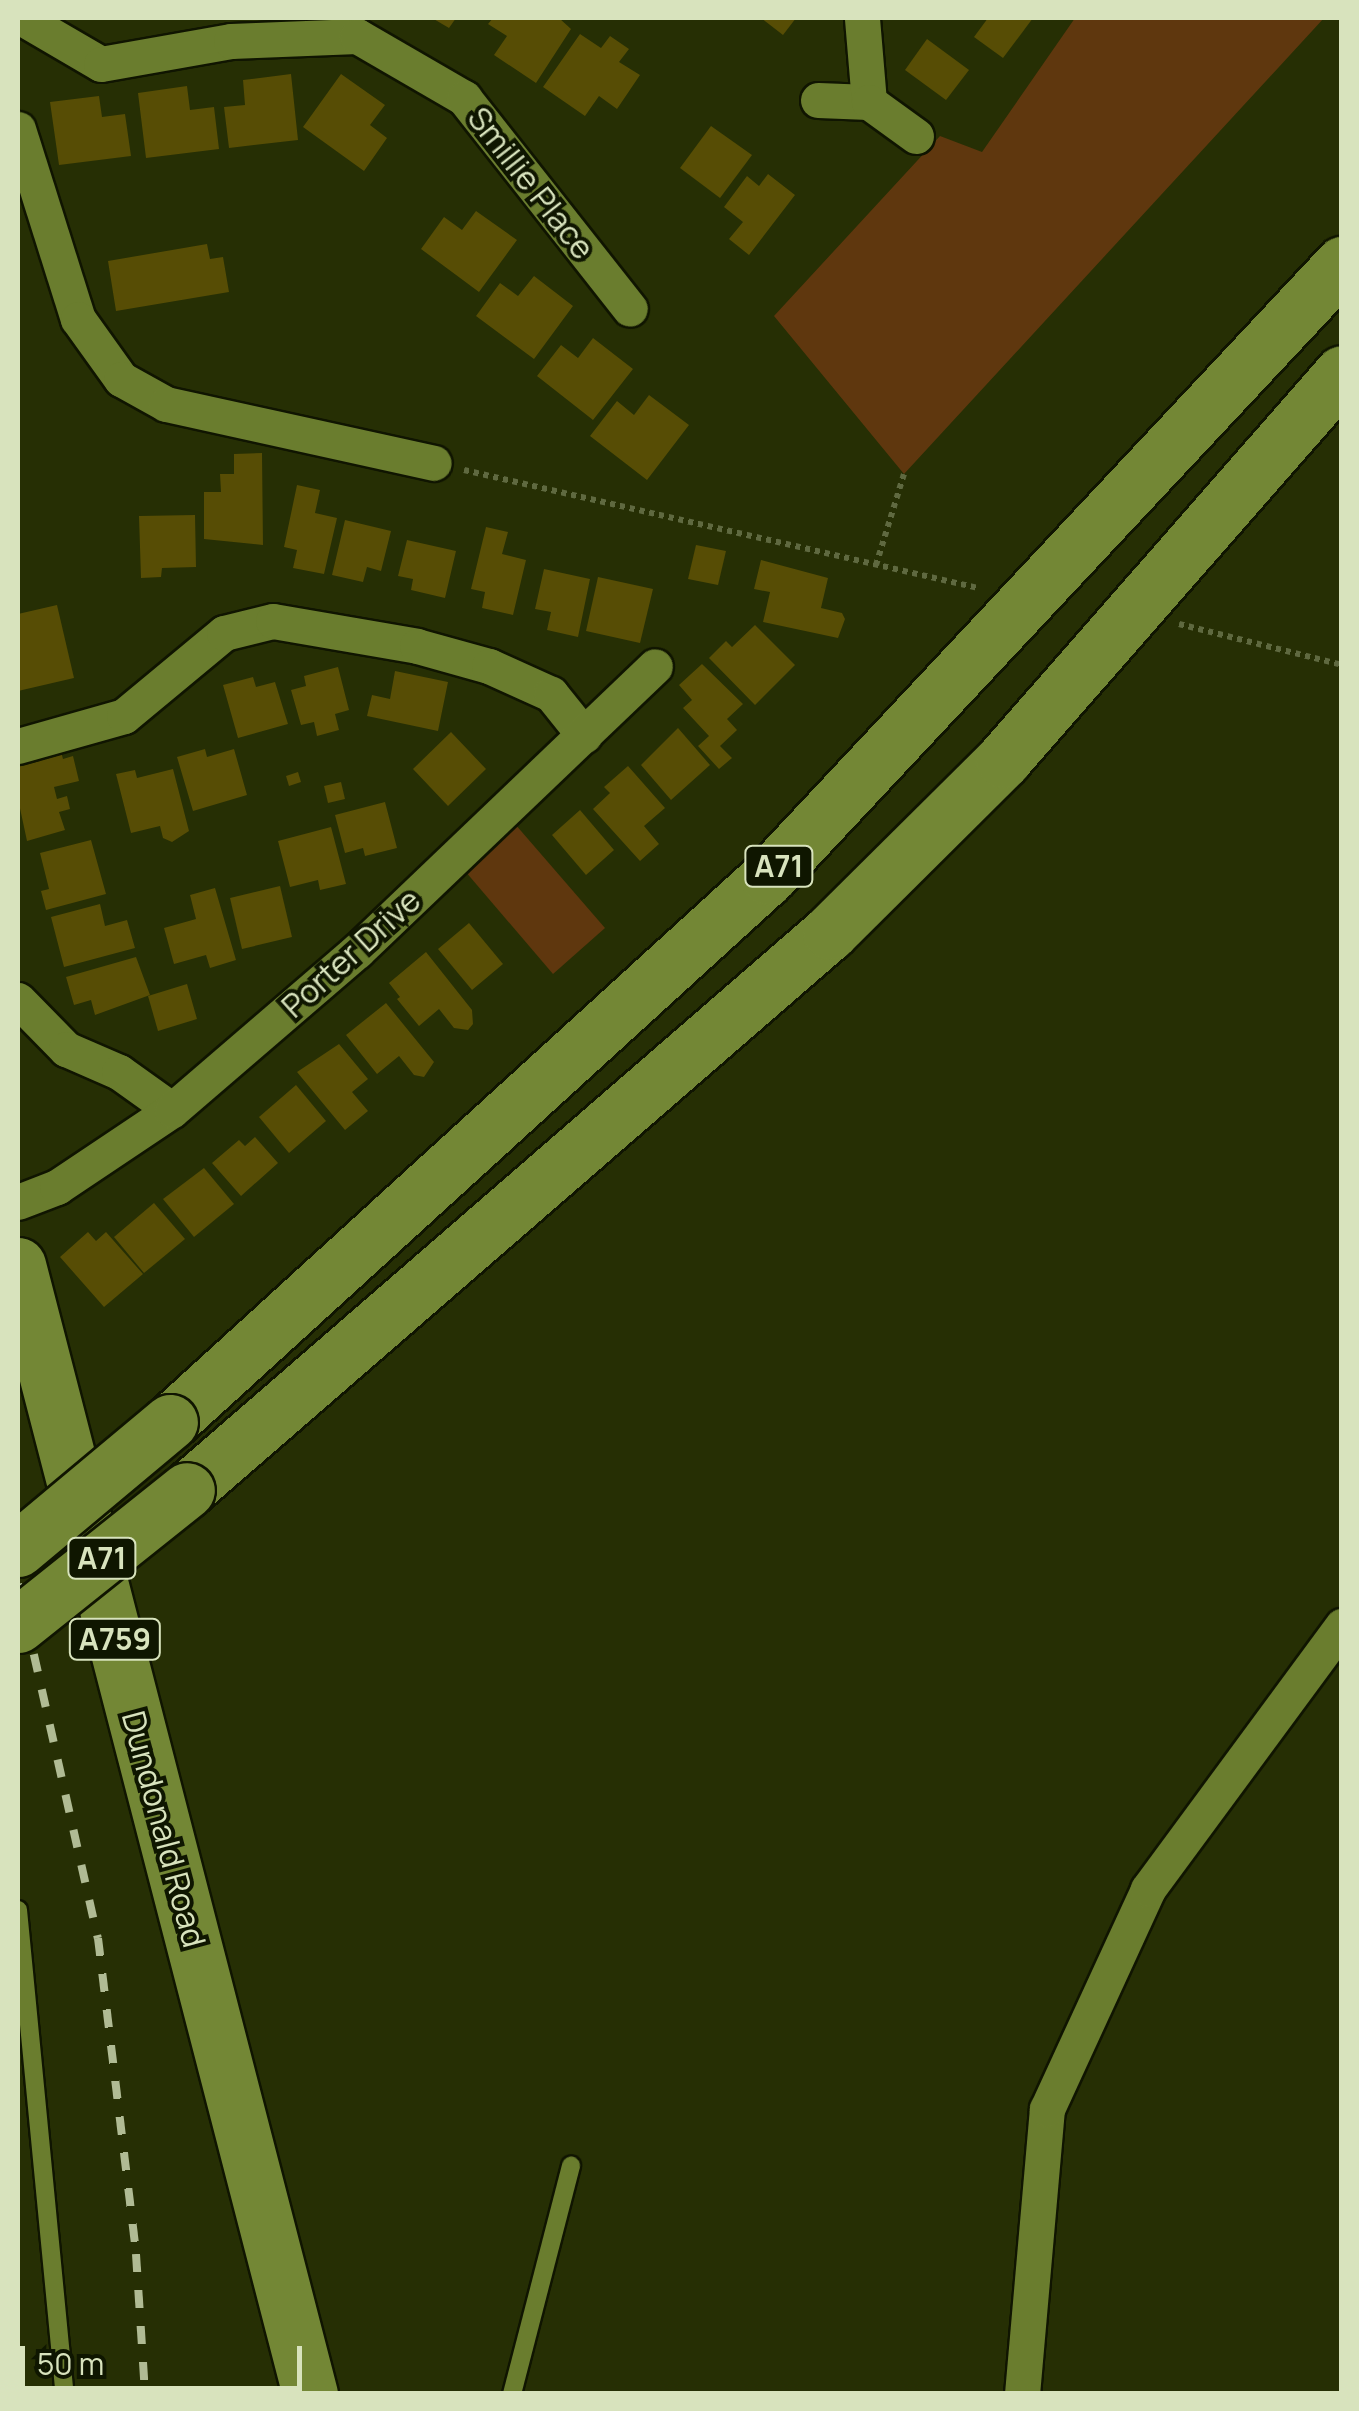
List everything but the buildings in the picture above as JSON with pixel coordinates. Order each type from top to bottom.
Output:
[{"type":"main road","name":"A71","points":[[18,1549],[170,1422],[768,877],[1342,264]]},
{"type":"main road","name":"A71","points":[[18,1625],[187,1490],[830,932],[1004,760],[1342,373]]},
{"type":"main road","name":"Dundonald Road","points":[[18,1265],[310,2394]]},
{"type":"street","name":"Smillie Place","points":[[22,18],[102,64],[231,41],[357,36],[464,98],[630,309]]},
{"type":"street","points":[[862,18],[868,102]]},
{"type":"street","points":[[818,100],[868,102],[916,136]]},
{"type":"street","points":[[18,129],[78,319],[121,379],[166,404],[434,463]]},
{"type":"street","points":[[18,746],[124,716],[224,632],[273,621],[417,646],[489,666],[551,694],[584,735]]},
{"type":"street","name":"Porter Drive","points":[[18,1202],[58,1188],[172,1110],[357,950],[656,666]]},
{"type":"street","points":[[18,1000],[66,1049],[119,1072],[172,1110]]},
{"type":"street","points":[[1022,2394],[1047,2110],[1148,1889],[1342,1626]]},
{"type":"lane","points":[[18,1910],[65,2394]]},
{"type":"lane","points":[[512,2394],[571,2166]]},
{"type":"path","points":[[434,463],[987,590]]},
{"type":"path","points":[[876,565],[904,474]]},
{"type":"path","points":[[1178,624],[1342,666]]},
{"type":"shaded area","points":[[1075,18],[1324,18],[904,474],[774,316],[940,136],[982,152]]},
{"type":"shaded area","points":[[515,824],[605,928],[553,974],[465,871]]},
{"type":"railway","points":[[18,1584],[98,1938],[136,2254],[145,2394]]}]
